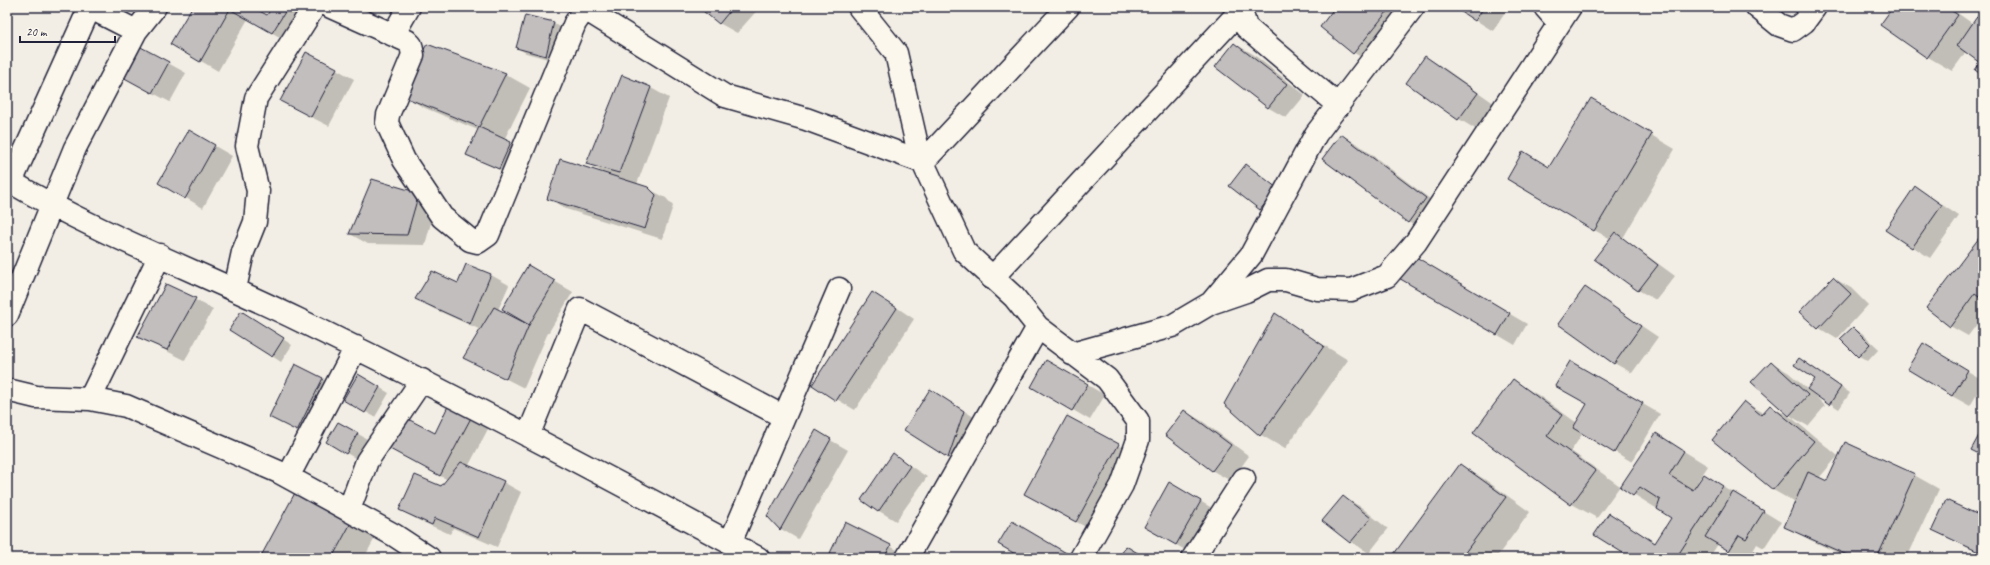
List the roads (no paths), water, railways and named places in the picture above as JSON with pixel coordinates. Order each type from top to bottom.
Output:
[{"type":"street","points":[[136,31],[89,7],[9,183],[51,206],[235,289],[422,380],[758,558]]},
{"type":"street","points":[[7,314],[75,148],[136,31],[155,7]]},
{"type":"street","points":[[235,289],[243,252],[255,222],[258,191],[247,146],[256,98],[314,7]]},
{"type":"street","points":[[331,7],[407,41],[411,45],[413,55],[388,115],[387,123],[404,160],[442,218],[470,240],[478,242],[488,236],[575,23],[586,8],[725,96],[806,119],[923,162]]},
{"type":"street","points":[[393,35],[409,7]]},
{"type":"street","points":[[859,7],[896,53],[923,162],[964,251],[1014,297],[1038,327],[1107,379],[1138,421],[1138,440],[1122,485],[1081,558]]},
{"type":"street","points":[[923,162],[1068,7]]},
{"type":"street","points":[[1211,303],[1251,255],[1316,134],[1339,106],[1413,7]]},
{"type":"street","points":[[1072,354],[1172,326],[1211,303],[1246,291],[1268,280],[1286,280],[1317,289],[1351,290],[1387,276],[1416,242],[1564,15],[1544,7]]},
{"type":"street","points":[[1757,7],[1779,25],[1793,30],[1804,22],[1815,7]]},
{"type":"street","points":[[992,278],[1242,9]]},
{"type":"street","points":[[1242,9],[1246,27],[1339,106]]},
{"type":"street","points":[[90,399],[160,255]]},
{"type":"street","points":[[730,543],[839,289]]},
{"type":"street","points":[[528,436],[580,308],[784,417]]},
{"type":"street","points":[[908,558],[1038,327]]},
{"type":"street","points":[[288,477],[356,348]]},
{"type":"street","points":[[349,510],[367,461],[422,380]]},
{"type":"street","points":[[7,390],[36,397],[90,399],[126,406],[288,477],[394,535],[429,558]]},
{"type":"street","points":[[1193,558],[1244,479]]}]
